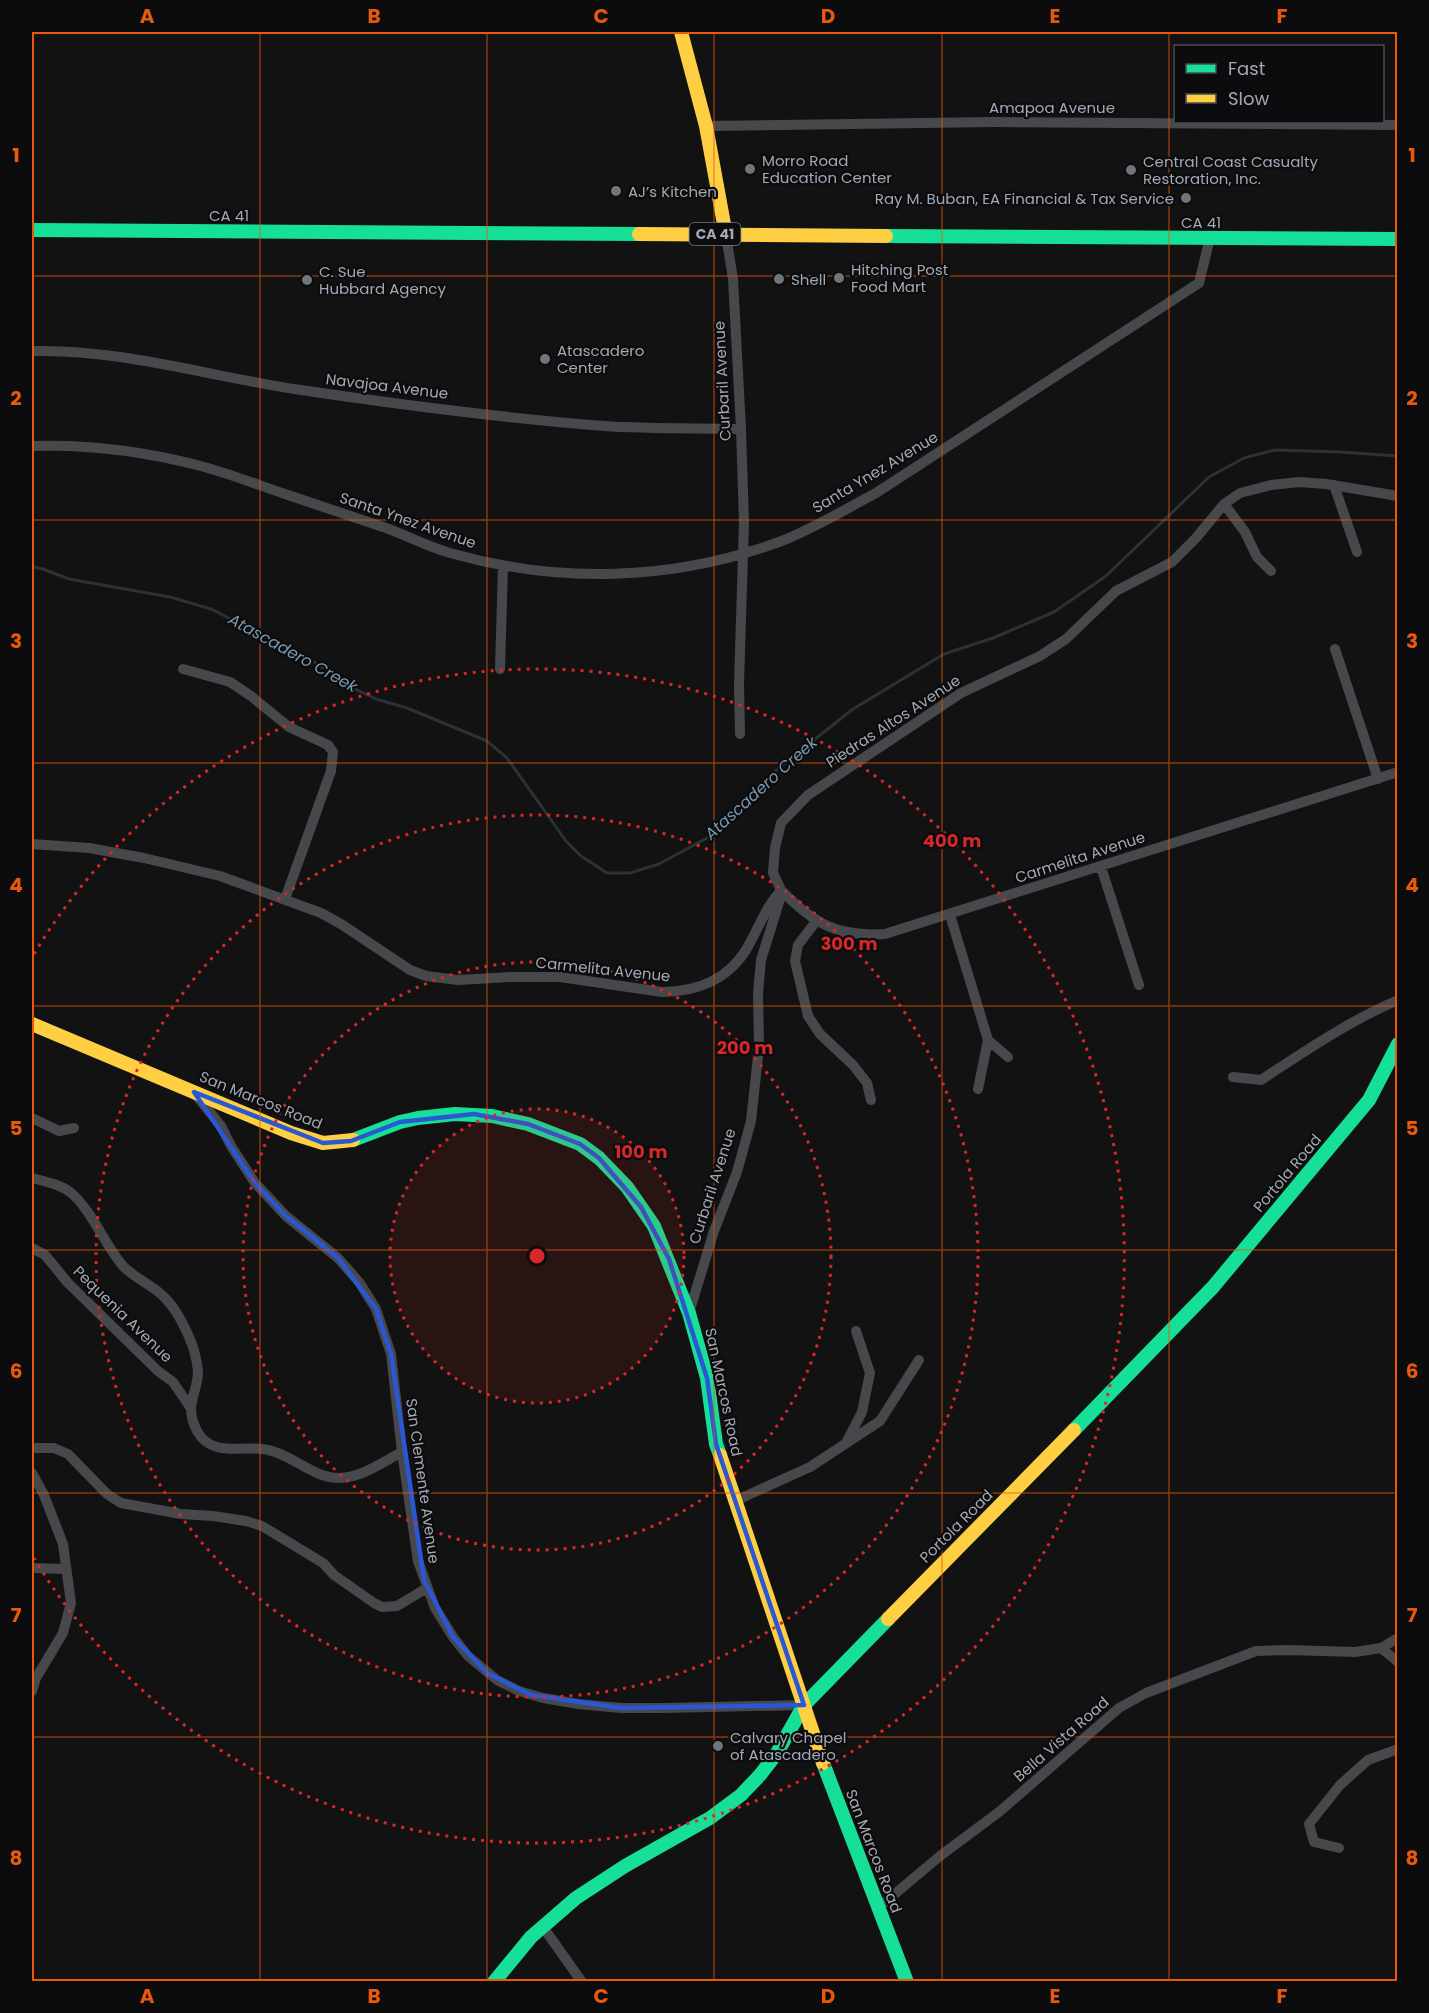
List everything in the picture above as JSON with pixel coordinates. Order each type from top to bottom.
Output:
[{"type":"street","name":"Curbaril Avenue","points":[[681,32],[706,126],[733,279],[741,429],[743,553],[739,684],[740,734]]},
{"type":"street","name":"Amapoa Avenue","points":[[706,126],[994,122],[1398,125]]},
{"type":"street","name":"CA 41","points":[[32,230],[1398,239]]},
{"type":"street","name":"Santa Ynez Avenue","points":[[32,446],[106,447],[199,466],[389,529],[447,552],[503,566],[579,574],[624,574],[668,570],[712,562],[779,542],[820,524],[876,493],[1199,282],[1210,238]]},
{"type":"street","name":"Navajoa Avenue","points":[[32,351],[124,356],[288,388],[414,406],[606,426],[741,429]]},
{"type":"street","name":"Piedras Altos Avenue","points":[[781,890],[773,873],[775,848],[781,823],[808,795],[961,693],[1040,656],[1066,639],[1116,591],[1172,562],[1196,538],[1224,504],[1240,493],[1271,484],[1299,482],[1334,485],[1398,496]]},
{"type":"street","points":[[1334,485],[1357,552]]},
{"type":"street","points":[[1224,504],[1245,531],[1257,557],[1271,571]]},
{"type":"street","points":[[500,669],[503,566]]},
{"type":"street","points":[[1335,648],[1378,778]]},
{"type":"street","points":[[183,669],[230,682],[289,727],[328,745],[333,752],[331,771],[285,899]]},
{"type":"street","name":"Carmelita Avenue","points":[[32,843],[89,848],[220,876],[321,913],[410,970],[426,976],[458,980],[560,977],[676,992],[704,986],[732,969],[746,950],[769,903],[781,890],[797,907],[817,920],[843,932],[865,936],[902,930],[1398,772]]},
{"type":"street","points":[[1101,867],[1138,985]]},
{"type":"street","name":"Curbaril Avenue","points":[[689,1313],[714,1231],[737,1172],[751,1121],[759,1047],[761,960],[779,908],[781,890]]},
{"type":"street","points":[[950,915],[988,1040],[978,1089]]},
{"type":"street","points":[[817,920],[798,945],[795,961],[808,1016],[820,1034],[853,1065],[867,1083],[871,1100]]},
{"type":"street","points":[[1233,1077],[1262,1080],[1367,1013],[1398,1000]]},
{"type":"street","name":"San Marcos Road","points":[[32,1024],[291,1133],[323,1143],[351,1141],[400,1122],[436,1115],[464,1114],[510,1119],[580,1144],[599,1158],[627,1187],[662,1243],[689,1313],[707,1377],[716,1444],[816,1746],[907,1982]]},
{"type":"street","points":[[988,1040],[1008,1057]]},
{"type":"street","name":"Portola Road","points":[[494,1982],[543,1927],[578,1898],[608,1876],[705,1822],[740,1796],[771,1762],[804,1705],[1194,1308],[1356,1117],[1381,1080],[1398,1044]]},
{"type":"street","name":"San Clemente Avenue","points":[[194,1092],[221,1126],[242,1165],[262,1192],[286,1216],[338,1258],[368,1295],[382,1324],[391,1354],[418,1561],[435,1608],[468,1656],[497,1680],[531,1695],[578,1704],[621,1708],[804,1705]]},
{"type":"street","points":[[32,1118],[59,1131],[74,1128]]},
{"type":"street","points":[[32,1178],[69,1191],[124,1267],[163,1296],[175,1310],[193,1347],[198,1373],[190,1407]]},
{"type":"street","name":"Pequenia Avenue","points":[[32,1248],[45,1255],[68,1283],[158,1371],[173,1382],[190,1407],[198,1432],[211,1444],[229,1450],[268,1450],[326,1476],[348,1477],[402,1452]]},
{"type":"street","points":[[845,1444],[862,1412],[870,1373],[856,1331]]},
{"type":"street","points":[[735,1500],[810,1467],[880,1421],[919,1360]]},
{"type":"street","points":[[32,1448],[62,1450],[107,1494],[121,1503],[181,1514],[246,1521],[262,1526],[323,1563],[334,1575],[382,1607],[397,1606],[427,1588]]},
{"type":"street","points":[[32,1473],[44,1495],[60,1535],[71,1603],[56,1646],[36,1678],[32,1691]]},
{"type":"street","points":[[32,1568],[66,1569]]},
{"type":"street","name":"Bella Vista Road","points":[[878,1908],[940,1856],[999,1812],[1119,1708],[1146,1693],[1256,1651],[1355,1653],[1381,1648],[1398,1638]]},
{"type":"street","points":[[1381,1648],[1398,1662]]},
{"type":"street","points":[[1339,1848],[1314,1842],[1309,1824],[1340,1785],[1368,1760],[1398,1749]]},
{"type":"street","points":[[543,1927],[582,1982]]},
{"type":"highlighted area","points":[[194,1092],[323,1143],[351,1141],[400,1122],[474,1114],[528,1124],[580,1144],[599,1158],[641,1207],[669,1259],[707,1378],[716,1444],[804,1705],[621,1708],[531,1695],[487,1673],[453,1637],[424,1580],[391,1354],[376,1309],[338,1258],[286,1216],[255,1183]]},
{"type":"waterway","name":"Atascadero Creek","points":[[32,567],[69,579],[170,597],[211,609],[316,663],[353,688],[487,741],[507,758],[566,841],[581,856],[607,873],[630,873],[659,864],[707,838],[780,767],[853,709],[944,654],[993,638],[1054,612],[1106,576],[1209,477],[1244,458],[1275,450],[1398,456]]},
{"type":"traffic: fast","points":[[32,230],[639,234]]},
{"type":"traffic: fast","points":[[886,236],[1398,239]]},
{"type":"traffic: fast","points":[[1074,1430],[1213,1287],[1369,1100],[1398,1044]]},
{"type":"traffic: fast","points":[[353,1140],[400,1122],[418,1118],[455,1114],[492,1116],[528,1124],[580,1144],[599,1158],[627,1187],[654,1226],[689,1313],[707,1378],[716,1444],[720,1455]]},
{"type":"traffic: fast","points":[[494,1982],[531,1937],[576,1898],[625,1866],[710,1818],[741,1795],[777,1753],[804,1705],[888,1619]]},
{"type":"traffic: fast","points":[[823,1763],[907,1982]]},
{"type":"traffic: slow","points":[[681,32],[706,126],[726,235]]},
{"type":"traffic: slow","points":[[639,234],[886,236]]},
{"type":"traffic: slow","points":[[32,1024],[291,1133],[323,1143],[353,1140]]},
{"type":"traffic: slow","points":[[888,1619],[1074,1430]]},
{"type":"traffic: slow","points":[[720,1455],[823,1763]]},
{"type":"place","name":"Morro Road Education Center","points":[[750,169]]},
{"type":"place","name":"Central Coast Casualty Restoration, Inc.","points":[[1131,170]]},
{"type":"place","name":"AJ’s Kitchen","points":[[616,191]]},
{"type":"place","name":"Ray M. Buban, EA Financial & Tax Service","points":[[1186,198]]},
{"type":"place","name":"Hitching Post Food Mart","points":[[839,278]]},
{"type":"place","name":"Shell","points":[[779,279]]},
{"type":"place","name":"C. Sue Hubbard Agency","points":[[307,280]]},
{"type":"place","name":"Atascadero Center","points":[[545,359]]},
{"type":"place","name":"Calvary Chapel of Atascadero","points":[[718,1746]]}]
